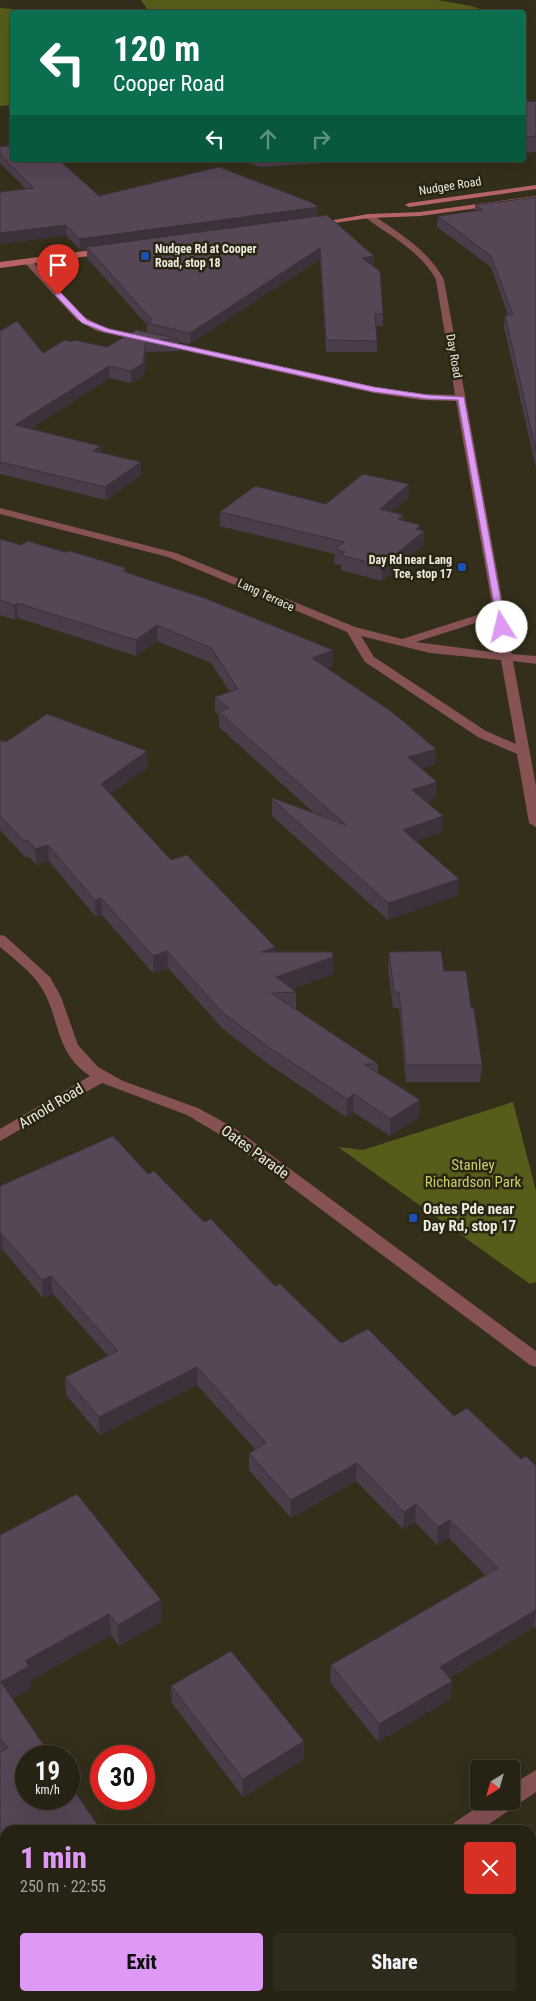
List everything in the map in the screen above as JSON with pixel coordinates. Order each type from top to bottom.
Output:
[{"type":"main road","name":"Nudgee Road","points":[[370,216],[411,205],[536,187]]},
{"type":"main road","name":"Nudgee Road","points":[[306,225],[370,216],[420,214],[536,198]]},
{"type":"main road","points":[[0,265],[118,250]]},
{"type":"street","name":"Day Road","points":[[370,216],[425,260],[438,273],[462,398],[536,823]]},
{"type":"street","points":[[28,262],[80,318],[100,329],[374,390],[428,397],[462,398]]},
{"type":"street","name":"Lang Terrace","points":[[0,511],[139,545],[172,555],[351,630],[402,643],[507,658],[536,660]]},
{"type":"street","points":[[402,643],[438,630],[500,612]]},
{"type":"street","points":[[351,630],[369,659],[482,734],[523,752]]},
{"type":"street","name":"Oates Parade","points":[[0,939],[48,986],[54,996],[64,1034],[81,1060],[126,1091],[188,1109],[230,1133],[536,1360]]},
{"type":"street","name":"Arnold Road","points":[[0,1136],[102,1076]]},
{"type":"street","points":[[520,1791],[536,1780]]},
{"type":"street","points":[[469,1825],[492,1810]]},
{"type":"green space","points":[[141,0],[438,0],[483,10],[148,10]]},
{"type":"green space","points":[[0,8],[24,10],[10,10],[10,105],[0,106]]},
{"type":"green space","name":"Stanley Richardson Park","points":[[513,1102],[536,1191],[536,1282],[530,1284],[338,1147],[363,1150]]},
{"type":"building","points":[[536,101],[536,136],[526,137],[526,102]]},
{"type":"building","points":[[10,145],[10,162],[61,162],[99,196],[219,167],[313,203],[318,207],[79,239],[66,225],[0,233],[0,192],[34,188],[0,154],[0,147]]},
{"type":"building","points":[[536,197],[536,451],[505,315],[513,315],[491,256],[438,216],[483,210],[475,205]]},
{"type":"building","points":[[327,215],[374,256],[362,258],[380,271],[383,314],[375,314],[377,341],[326,340],[320,248],[190,333],[147,323],[152,320],[87,247]]},
{"type":"building","points":[[17,321],[43,353],[65,340],[72,342],[75,340],[107,347],[136,330],[179,339],[146,340],[143,363],[131,371],[109,366],[15,425],[100,446],[93,451],[141,462],[105,487],[0,462],[0,331]]},
{"type":"building","points":[[363,474],[409,484],[380,509],[403,515],[398,519],[420,525],[416,529],[424,531],[382,566],[341,555],[345,552],[335,549],[344,542],[220,512],[255,486],[326,504]]},
{"type":"building","points":[[0,539],[21,545],[28,541],[64,552],[70,551],[126,568],[122,571],[207,599],[333,650],[312,658],[392,712],[436,749],[408,757],[437,782],[412,790],[443,816],[403,830],[459,879],[388,903],[272,799],[346,825],[219,712],[229,708],[215,697],[238,689],[211,648],[157,625],[136,640],[17,603],[14,605],[0,600]]},
{"type":"building","points":[[47,714],[147,751],[101,784],[171,860],[187,855],[275,947],[261,952],[332,952],[333,957],[276,977],[296,992],[271,993],[378,1064],[364,1064],[420,1100],[390,1119],[354,1094],[347,1099],[267,1046],[222,1012],[167,951],[153,956],[101,898],[95,900],[48,845],[35,849],[28,840],[24,841],[0,816],[0,740],[6,742]]},
{"type":"building","points":[[441,951],[444,971],[466,971],[471,1008],[474,1008],[482,1065],[406,1065],[399,992],[394,992],[389,952]]},
{"type":"building","points":[[113,1136],[148,1174],[154,1171],[204,1222],[211,1219],[275,1286],[280,1284],[341,1343],[368,1329],[454,1416],[467,1408],[521,1459],[526,1456],[536,1466],[536,1610],[440,1667],[452,1681],[379,1724],[331,1665],[498,1568],[450,1520],[438,1527],[416,1504],[404,1512],[357,1463],[291,1500],[249,1453],[266,1443],[197,1367],[99,1417],[65,1377],[118,1351],[51,1276],[42,1280],[0,1233],[0,1186]]},
{"type":"building","points":[[77,1494],[161,1600],[118,1625],[109,1614],[25,1661],[29,1666],[1,1682],[44,1745],[15,1745],[15,1810],[80,1810],[80,1799],[98,1825],[0,1825],[0,1752],[8,1748],[0,1738],[0,1535]]},
{"type":"building","points":[[231,1651],[304,1741],[243,1779],[171,1686]]},
{"type":"place","name":"Nudgee Rd at Cooper Road, stop 18","points":[[145,256]]},
{"type":"place","name":"Day Rd near Lang Tce, stop 17","points":[[462,567]]},
{"type":"place","name":"Oates Pde near Day Rd, stop 17","points":[[413,1218]]},
{"type":"route","points":[[58,295],[84,322],[107,331],[374,390],[412,396],[462,398],[502,627]]}]
